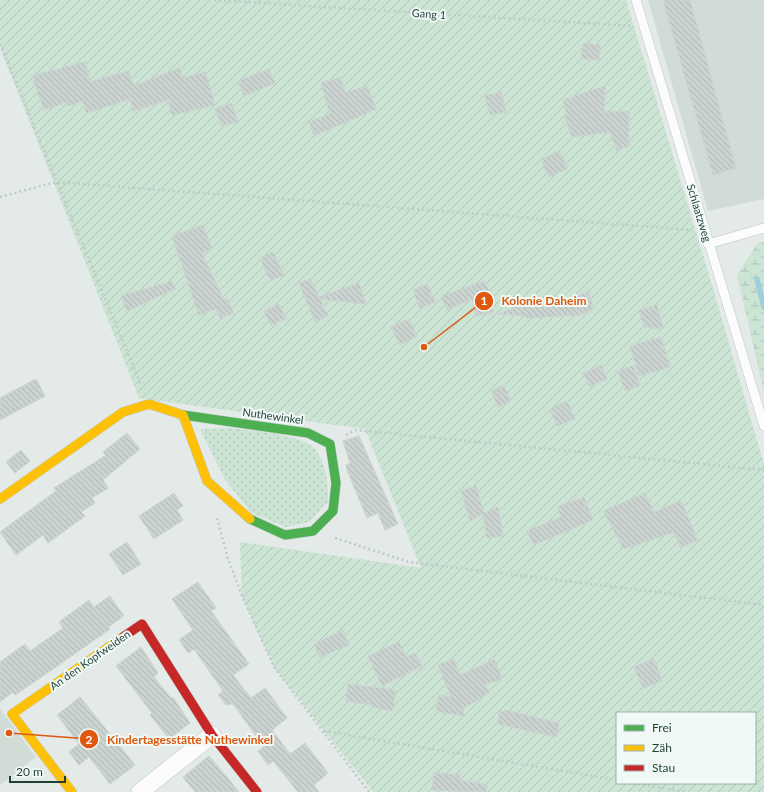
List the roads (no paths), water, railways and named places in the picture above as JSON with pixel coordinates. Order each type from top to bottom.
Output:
[{"type":"street","name":"Nuthewinkel","points":[[0,499],[123,412],[149,404],[183,415],[308,433],[330,444],[336,483],[333,511],[313,531],[285,535],[254,522],[207,481],[183,415]]},
{"type":"street","name":"An den Kopfweiden","points":[[72,792],[12,714],[142,624],[212,735],[257,792]]},
{"type":"street","points":[[140,792],[212,735]]},
{"type":"lane","name":"Schlaatzweg","points":[[636,0],[704,231],[764,426]]},
{"type":"lane","points":[[708,244],[764,228]]},
{"type":"waterway","points":[[757,279],[764,307]]},
{"type":"place","name":"Kolonie Daheim","points":[[424,347]]},
{"type":"place","name":"Kindertagesstätte Nuthewinkel","points":[[9,733]]}]
